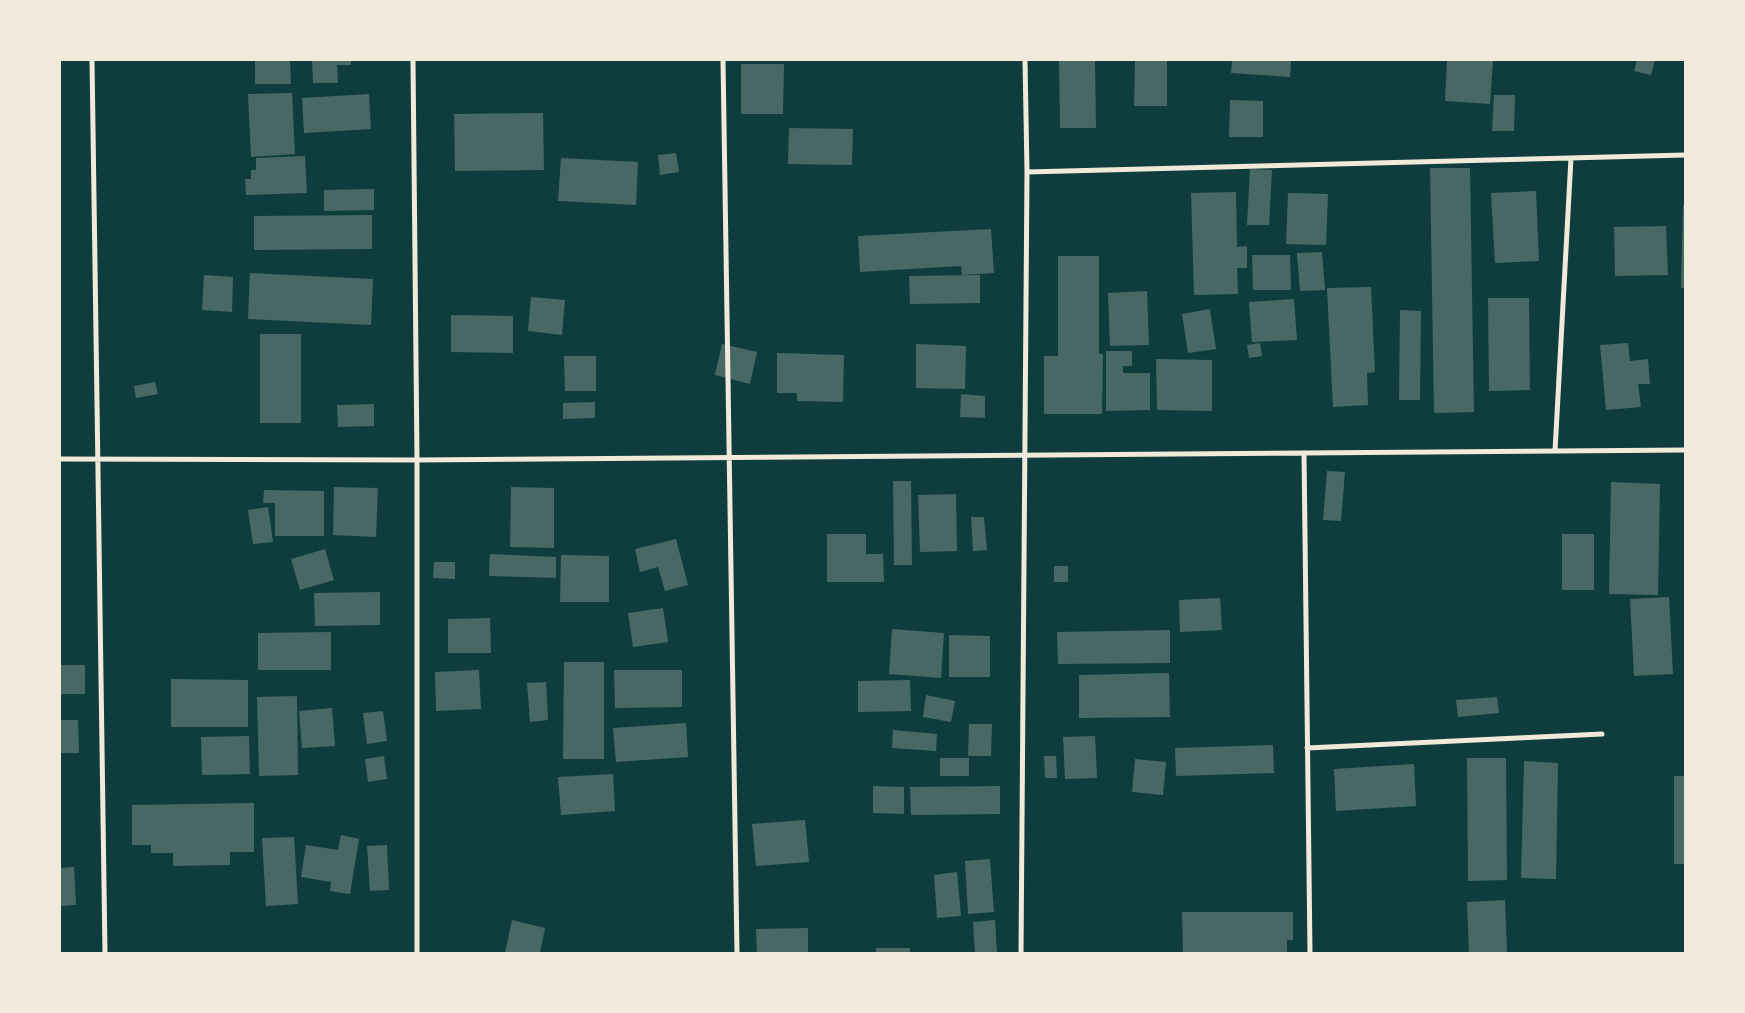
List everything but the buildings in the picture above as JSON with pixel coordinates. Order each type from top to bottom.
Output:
[{"type":"street","points":[[92,60],[105,953]]},
{"type":"street","points":[[413,60],[417,460],[417,953]]},
{"type":"street","points":[[723,60],[737,953]]},
{"type":"street","points":[[1021,953],[1027,172],[1025,60]]},
{"type":"street","points":[[1027,172],[1685,155]]},
{"type":"street","points":[[1556,451],[1571,158]]},
{"type":"street","points":[[60,459],[417,460],[1685,450]]},
{"type":"street","points":[[1304,453],[1310,953]]},
{"type":"street","points":[[1308,748],[1602,734]]}]
